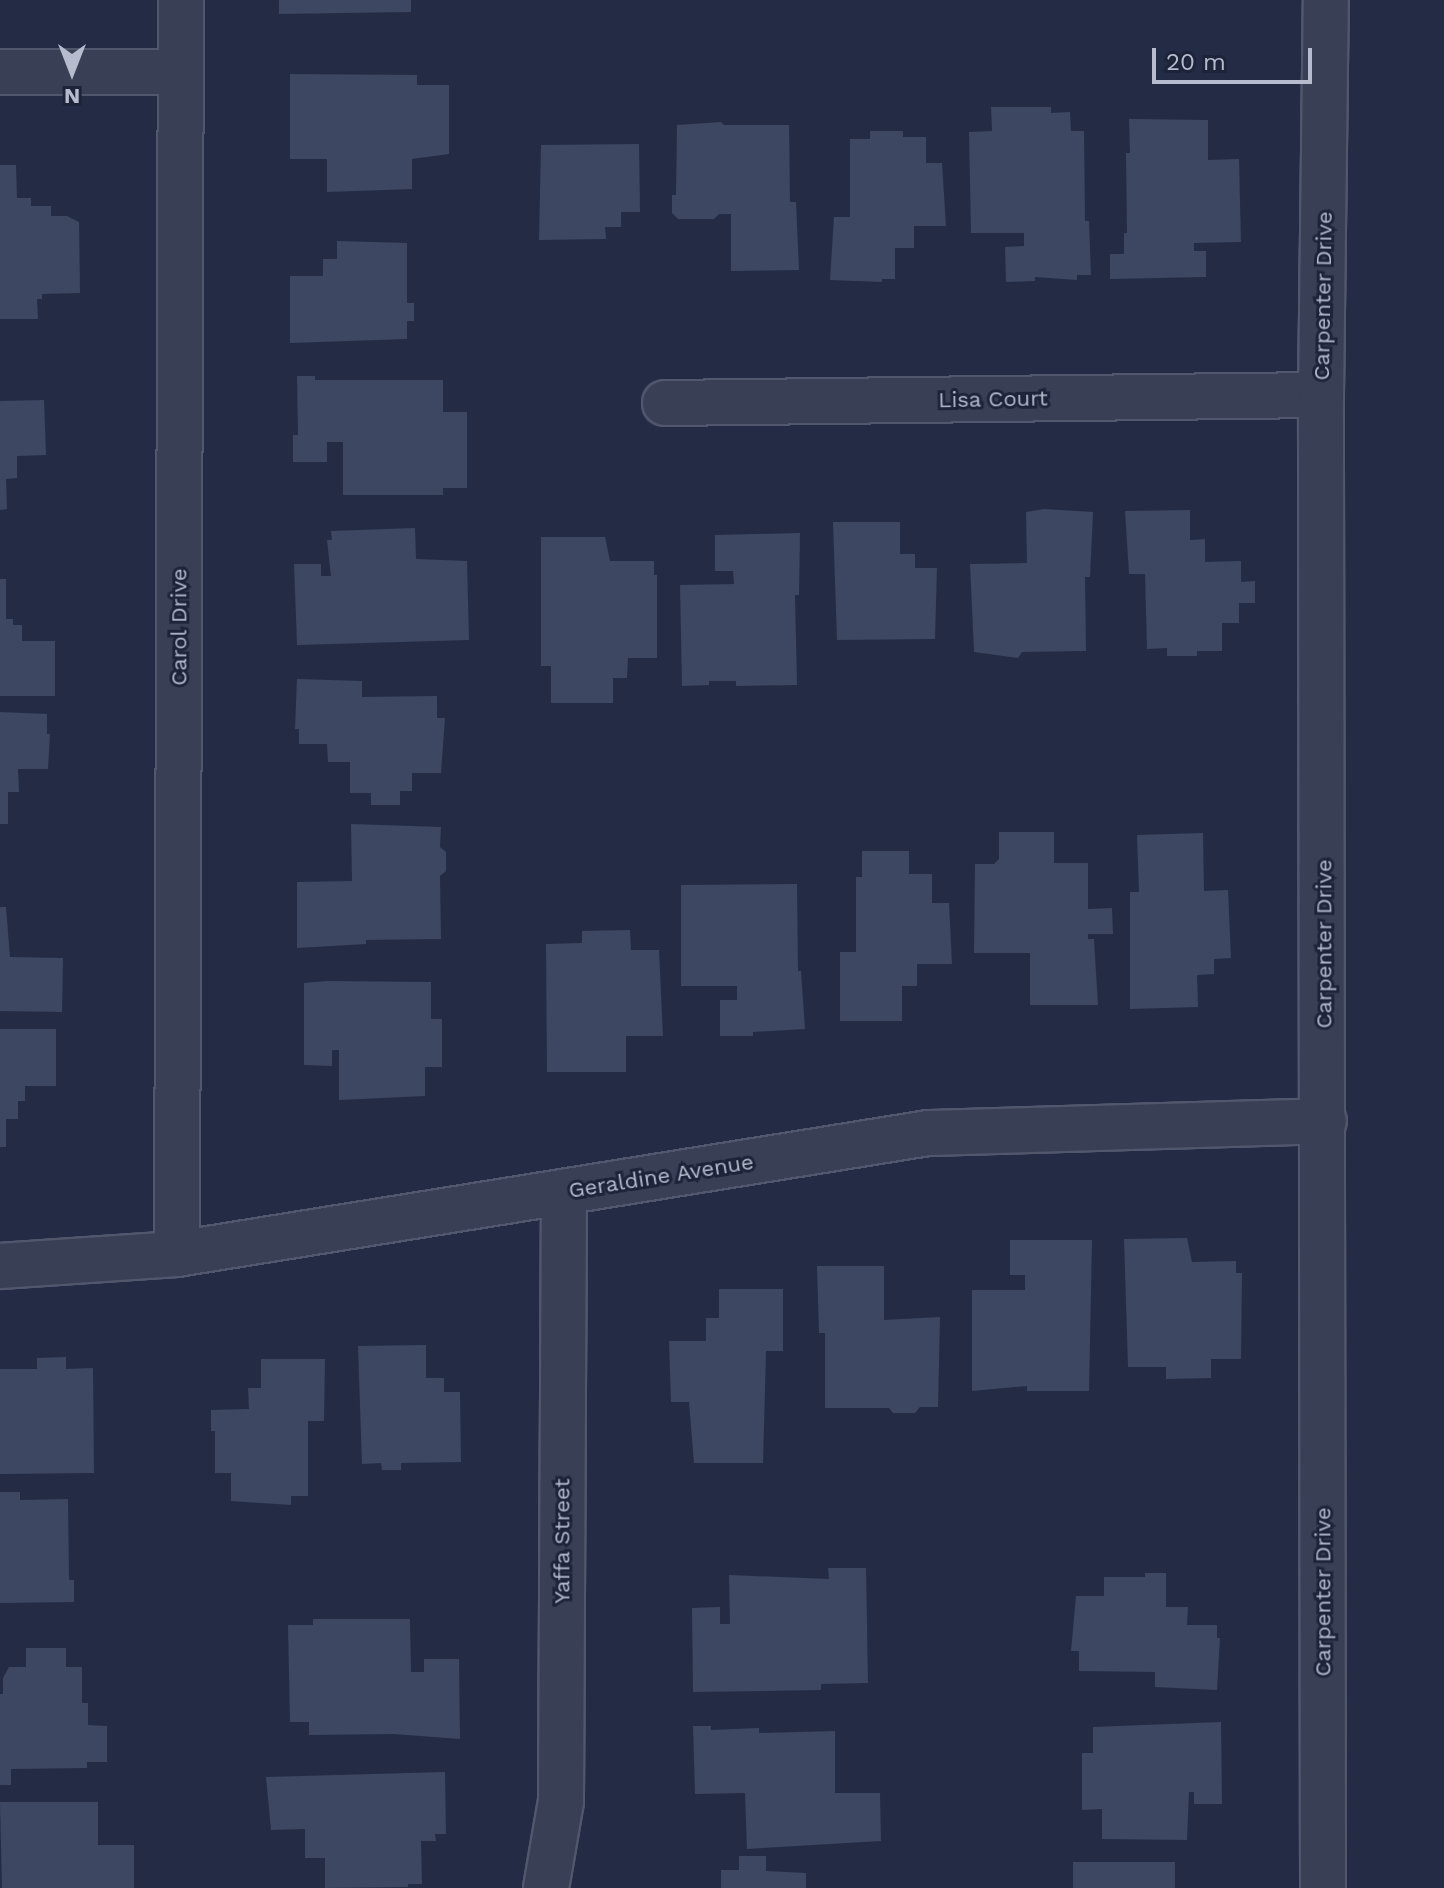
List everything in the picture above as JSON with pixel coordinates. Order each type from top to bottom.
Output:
[{"type":"street","name":"Carol Drive","points":[[177,1254],[181,0]]},
{"type":"street","name":"Carpenter Drive","points":[[1323,1888],[1321,395],[1326,0]]},
{"type":"street","points":[[0,72],[181,72]]},
{"type":"street","name":"Lisa Court","points":[[665,403],[1321,395]]},
{"type":"street","name":"Geraldine Avenue","points":[[0,1266],[177,1254],[928,1133],[1324,1121]]},
{"type":"street","name":"Yaffa Street","points":[[546,1888],[561,1801],[564,1192]]},
{"type":"building","points":[[279,0],[411,0],[411,12],[279,14]]},
{"type":"building","points":[[290,74],[417,75],[417,85],[449,85],[449,154],[412,159],[412,189],[327,192],[327,159],[290,159]]},
{"type":"building","points":[[991,107],[1051,107],[1051,113],[1070,112],[1071,131],[1084,131],[1085,221],[1089,221],[1091,275],[1077,275],[1077,280],[1035,277],[1035,281],[1006,282],[1005,247],[1024,246],[1024,233],[971,233],[969,132],[992,131]]},
{"type":"building","points":[[1129,119],[1208,120],[1208,160],[1239,159],[1241,242],[1194,243],[1194,251],[1206,251],[1206,277],[1110,279],[1110,254],[1124,254],[1124,233],[1127,233],[1126,153],[1130,153]]},
{"type":"building","points":[[721,122],[724,125],[789,125],[790,202],[796,202],[799,270],[731,271],[731,214],[719,214],[714,219],[678,219],[672,213],[672,195],[676,195],[677,125]]},
{"type":"building","points":[[870,131],[903,131],[903,137],[926,137],[926,163],[942,163],[946,226],[914,226],[914,248],[895,248],[895,279],[882,279],[882,282],[830,280],[834,217],[850,217],[850,139],[870,139]]},
{"type":"building","points":[[639,144],[640,212],[621,212],[621,227],[605,227],[606,239],[539,240],[541,145]]},
{"type":"building","points":[[0,165],[16,165],[17,198],[31,198],[31,206],[51,206],[51,216],[67,216],[79,222],[80,293],[42,294],[42,299],[37,299],[38,319],[0,319]]},
{"type":"building","points":[[337,241],[407,243],[407,303],[414,303],[414,321],[407,321],[407,339],[290,343],[290,276],[323,276],[323,259],[337,259]]},
{"type":"building","points":[[297,376],[315,376],[315,380],[443,380],[443,412],[467,412],[467,488],[443,488],[443,495],[343,495],[343,442],[327,442],[327,462],[293,462],[293,435],[298,435]]},
{"type":"building","points":[[44,400],[46,455],[17,456],[17,478],[6,479],[7,509],[0,510],[0,401]]},
{"type":"building","points":[[1044,509],[1093,512],[1090,577],[1085,577],[1086,651],[1022,652],[1018,658],[974,652],[970,564],[1027,563],[1026,512]]},
{"type":"building","points":[[1190,510],[1190,540],[1205,539],[1205,562],[1241,561],[1241,582],[1255,581],[1255,603],[1239,603],[1239,623],[1222,623],[1222,651],[1197,651],[1197,656],[1167,656],[1167,648],[1147,649],[1145,574],[1129,574],[1125,511]]},
{"type":"building","points":[[833,522],[900,522],[900,554],[915,554],[915,568],[937,568],[935,639],[837,640]]},
{"type":"building","points":[[415,528],[416,559],[467,561],[469,640],[297,645],[294,564],[321,564],[321,576],[331,576],[327,540],[332,540],[331,531]]},
{"type":"building","points":[[800,533],[799,595],[795,595],[797,685],[736,686],[736,681],[709,681],[709,685],[682,686],[680,585],[734,584],[733,571],[715,571],[715,535]]},
{"type":"building","points":[[541,537],[605,537],[610,561],[654,561],[654,575],[657,575],[657,658],[628,658],[627,678],[613,678],[613,703],[551,703],[551,666],[541,666]]},
{"type":"building","points":[[0,579],[6,579],[6,619],[13,619],[13,625],[22,625],[22,641],[55,641],[55,696],[0,696]]},
{"type":"building","points":[[297,679],[362,681],[362,697],[437,696],[437,718],[445,718],[441,773],[412,773],[412,791],[400,791],[400,805],[371,805],[371,793],[350,793],[350,762],[328,762],[327,744],[299,744],[299,729],[295,729]]},
{"type":"building","points":[[0,712],[47,714],[47,734],[50,734],[48,769],[18,769],[19,792],[8,792],[8,824],[0,824]]},
{"type":"building","points":[[351,824],[441,827],[440,847],[446,852],[446,871],[440,876],[441,939],[366,940],[366,944],[297,948],[297,882],[352,881]]},
{"type":"building","points":[[999,832],[1054,832],[1054,863],[1088,863],[1088,909],[1112,908],[1113,934],[1088,934],[1088,939],[1094,939],[1098,1005],[1030,1005],[1030,953],[974,953],[975,864],[994,864],[999,859]]},
{"type":"building","points":[[1203,833],[1204,891],[1228,890],[1231,958],[1214,959],[1214,974],[1197,975],[1198,1007],[1130,1009],[1130,892],[1139,892],[1137,835]]},
{"type":"building","points":[[862,851],[909,851],[909,874],[932,874],[932,903],[949,903],[952,964],[917,964],[917,986],[902,986],[902,1021],[840,1021],[840,952],[856,952],[856,877],[862,877]]},
{"type":"building","points":[[797,884],[798,971],[801,971],[805,1029],[753,1032],[753,1036],[720,1036],[720,1000],[737,1000],[737,986],[681,986],[681,885]]},
{"type":"building","points":[[0,907],[6,907],[10,957],[63,958],[62,1012],[0,1011]]},
{"type":"building","points":[[630,930],[631,950],[659,950],[663,1036],[626,1036],[626,1072],[547,1072],[546,944],[582,943],[582,931]]},
{"type":"building","points":[[431,982],[431,1019],[442,1019],[442,1067],[425,1067],[425,1096],[339,1100],[339,1050],[332,1050],[332,1066],[304,1065],[304,983]]},
{"type":"building","points":[[0,1029],[56,1029],[56,1086],[25,1086],[25,1101],[18,1101],[18,1119],[6,1119],[6,1147],[0,1147]]},
{"type":"building","points":[[1187,1238],[1192,1262],[1236,1261],[1236,1273],[1242,1273],[1241,1359],[1211,1359],[1211,1378],[1166,1379],[1166,1367],[1128,1367],[1124,1239]]},
{"type":"building","points":[[1010,1240],[1092,1240],[1089,1391],[1027,1391],[1027,1386],[972,1391],[972,1290],[1025,1290],[1025,1275],[1010,1275]]},
{"type":"building","points":[[817,1266],[884,1266],[884,1320],[940,1317],[938,1407],[920,1407],[915,1413],[893,1413],[889,1408],[825,1408],[825,1333],[819,1333]]},
{"type":"building","points":[[719,1289],[783,1289],[783,1351],[766,1351],[763,1463],[694,1463],[689,1402],[671,1402],[669,1341],[706,1341],[706,1318],[719,1318]]},
{"type":"building","points":[[426,1345],[426,1378],[444,1378],[444,1392],[460,1392],[461,1462],[401,1463],[401,1470],[382,1470],[381,1463],[362,1464],[358,1346]]},
{"type":"building","points":[[66,1357],[66,1369],[93,1368],[94,1473],[0,1474],[0,1369],[37,1369],[37,1358]]},
{"type":"building","points":[[261,1359],[325,1359],[324,1421],[308,1421],[308,1496],[291,1496],[291,1505],[231,1501],[231,1473],[215,1473],[215,1431],[211,1431],[211,1410],[249,1409],[248,1388],[261,1388]]},
{"type":"building","points":[[0,1492],[20,1492],[20,1500],[68,1499],[69,1580],[74,1580],[74,1602],[0,1603]]},
{"type":"building","points":[[828,1568],[866,1568],[868,1683],[821,1684],[821,1690],[693,1692],[692,1608],[720,1607],[720,1624],[730,1624],[729,1575],[829,1579]]},
{"type":"building","points":[[1145,1573],[1166,1573],[1166,1607],[1188,1607],[1187,1625],[1217,1625],[1217,1638],[1220,1638],[1217,1690],[1155,1687],[1155,1672],[1079,1671],[1079,1651],[1071,1651],[1076,1596],[1104,1596],[1104,1577],[1145,1577]]},
{"type":"building","points":[[313,1619],[410,1619],[411,1672],[424,1672],[424,1659],[459,1659],[460,1739],[394,1734],[309,1735],[309,1722],[290,1722],[288,1625],[313,1625]]},
{"type":"building","points":[[26,1648],[66,1648],[66,1667],[82,1667],[82,1703],[88,1703],[88,1725],[107,1726],[107,1762],[87,1762],[87,1768],[11,1769],[11,1785],[0,1785],[0,1694],[3,1694],[3,1678],[9,1667],[26,1667]]},
{"type":"building","points":[[1221,1722],[1222,1804],[1194,1804],[1194,1792],[1189,1792],[1187,1840],[1102,1839],[1102,1809],[1082,1810],[1082,1753],[1093,1753],[1093,1727]]},
{"type":"building","points":[[693,1726],[711,1726],[711,1730],[759,1728],[759,1733],[835,1731],[835,1793],[880,1793],[881,1841],[747,1849],[745,1793],[695,1794]]},
{"type":"building","points":[[445,1772],[446,1834],[435,1834],[436,1841],[421,1841],[422,1884],[408,1884],[408,1887],[325,1888],[325,1858],[305,1858],[305,1829],[271,1830],[266,1777]]},
{"type":"building","points":[[0,1802],[98,1802],[98,1845],[134,1845],[134,1888],[2,1888]]},
{"type":"building","points":[[739,1856],[766,1856],[766,1871],[806,1873],[806,1888],[721,1888],[721,1870],[739,1870]]},
{"type":"building","points":[[1073,1862],[1175,1862],[1175,1888],[1073,1888]]}]
